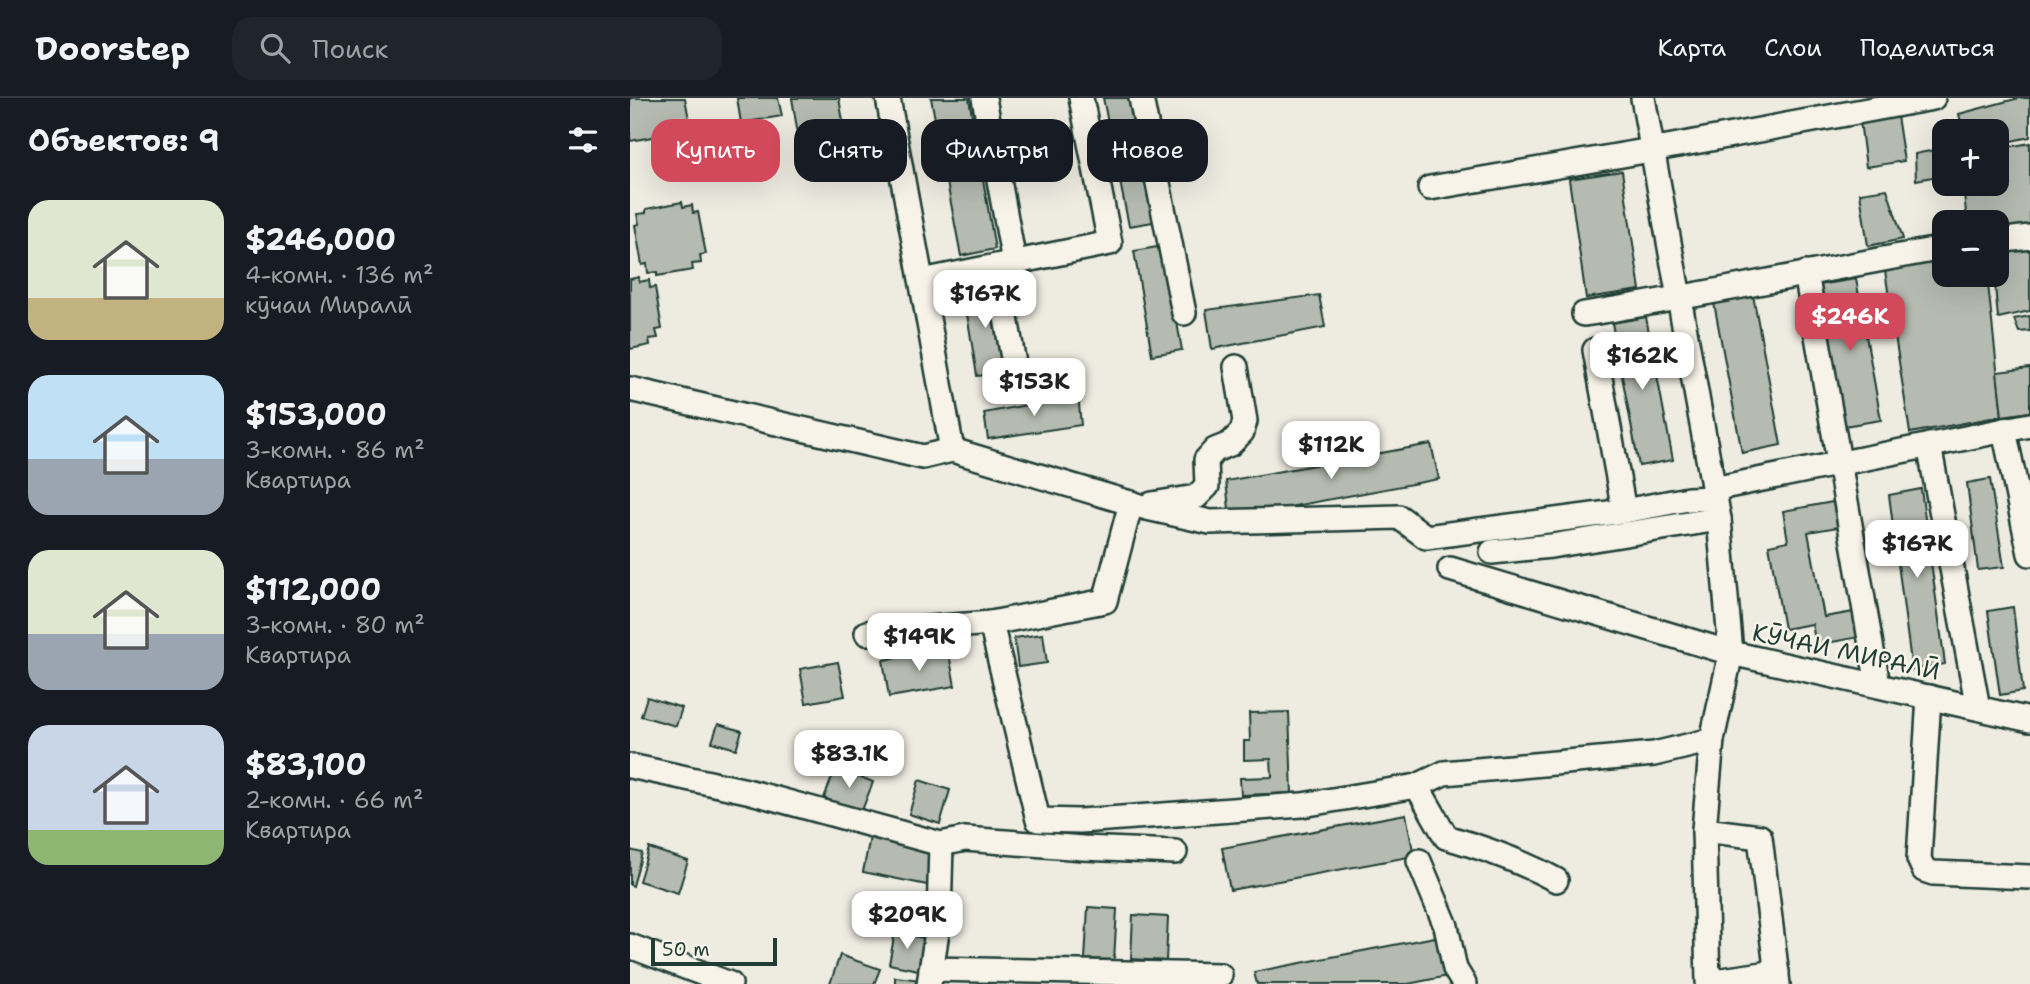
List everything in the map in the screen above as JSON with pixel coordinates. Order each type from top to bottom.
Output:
[{"type":"street","points":[[888,98],[952,450]]},
{"type":"street","points":[[984,98],[1017,382]]},
{"type":"street","points":[[922,281],[1110,243],[1081,98]]},
{"type":"street","points":[[1141,98],[1184,313]]},
{"type":"street","name":"КӮЧАИ МИРАЛӢ","points":[[1643,98],[1715,502],[1731,653],[2030,720]]},
{"type":"street","points":[[1430,188],[1933,98]]},
{"type":"street","points":[[2009,240],[2030,237]]},
{"type":"street","points":[[1584,314],[1678,299],[1932,250]]},
{"type":"street","points":[[1806,273],[1878,685]]},
{"type":"street","points":[[1595,350],[1624,511]]},
{"type":"street","points":[[1139,506],[1196,497],[1207,486],[1206,460],[1215,450],[1230,444],[1242,432],[1245,421],[1236,368]]},
{"type":"street","points":[[630,388],[923,457],[952,450],[1139,506],[1210,522],[1399,517],[1426,537],[1624,511],[1688,499],[1715,502]]},
{"type":"street","points":[[1492,552],[1551,547],[1623,533],[1838,463],[2030,425]]},
{"type":"street","points":[[2004,430],[2030,554]]},
{"type":"street","points":[[1930,445],[1978,708]]},
{"type":"street","points":[[867,633],[991,623],[1105,601],[1139,506]]},
{"type":"street","points":[[1450,569],[1731,653],[1712,740],[1704,830],[1707,982],[1777,978],[1760,837],[1704,830]]},
{"type":"street","points":[[991,623],[1038,820],[1080,821],[1302,805],[1417,786],[1444,773],[1654,754],[1712,740]]},
{"type":"street","points":[[1929,697],[1919,859],[1924,870],[1933,873],[2030,877]]},
{"type":"street","points":[[630,766],[747,791],[942,844],[965,839],[1175,852]]},
{"type":"street","points":[[1417,786],[1446,837],[1483,848],[1541,871],[1556,880]]},
{"type":"street","points":[[942,844],[939,919],[930,976],[1220,975]]},
{"type":"street","points":[[1419,861],[1446,926],[1455,969],[1464,984]]},
{"type":"street","points":[[630,946],[730,984]]},
{"type":"building","points":[[630,98],[685,98],[689,119],[651,119],[651,137],[630,141]]},
{"type":"building","points":[[737,98],[778,98],[782,116],[740,119]]},
{"type":"building","points":[[792,98],[839,98],[843,119],[795,119]]},
{"type":"building","points":[[931,98],[969,98],[973,119],[935,119]]},
{"type":"building","points":[[1103,98],[1137,98],[1141,119],[1107,119]]},
{"type":"building","points":[[2019,98],[2030,98],[2030,137],[2009,141],[2009,119],[1960,119],[1959,114]]},
{"type":"building","points":[[1897,116],[1904,161],[1866,167],[1860,121]]},
{"type":"building","points":[[2030,143],[2030,227],[2009,231],[2009,210],[1966,210],[1964,196],[2009,196],[2009,147]]},
{"type":"building","points":[[1932,150],[1932,177],[1916,180],[1915,154]]},
{"type":"building","points":[[1622,171],[1640,290],[1586,298],[1569,179]]},
{"type":"building","points":[[947,182],[983,182],[995,249],[961,256]]},
{"type":"building","points":[[1120,182],[1152,182],[1159,221],[1129,226]]},
{"type":"building","points":[[1887,189],[1903,239],[1868,246],[1860,193]]},
{"type":"building","points":[[682,202],[683,207],[692,205],[693,213],[698,212],[706,254],[700,255],[701,263],[692,264],[693,270],[657,276],[657,272],[648,273],[647,264],[642,265],[635,225],[639,224],[637,214],[646,213],[646,209]]},
{"type":"building","points":[[1163,246],[1182,350],[1152,355],[1134,251]]},
{"type":"building","points":[[2030,246],[2030,311],[1998,318],[1995,287],[2009,287],[2009,249]]},
{"type":"building","points":[[1932,261],[1932,287],[1988,287],[2002,416],[1910,433],[1885,271]]},
{"type":"building","points":[[639,277],[639,282],[649,280],[650,288],[655,287],[662,329],[656,330],[658,338],[649,339],[650,345],[630,349],[630,279]]},
{"type":"building","points":[[1856,279],[1881,420],[1844,426],[1819,285]]},
{"type":"building","points":[[992,282],[1007,373],[977,376],[963,289]]},
{"type":"building","points":[[1319,295],[1325,327],[1212,349],[1206,310]]},
{"type":"building","points":[[1753,295],[1781,445],[1742,453],[1714,303]]},
{"type":"building","points":[[2030,316],[2030,331],[2019,332],[2014,319]]},
{"type":"building","points":[[1646,317],[1673,460],[1639,466],[1612,323]]},
{"type":"building","points":[[2030,368],[2030,412],[2002,416],[1997,372]]},
{"type":"building","points":[[1078,395],[1081,425],[988,439],[984,413]]},
{"type":"building","points":[[1431,444],[1439,479],[1230,518],[1226,481]]},
{"type":"building","points":[[1990,479],[2004,567],[1978,570],[1967,483]]},
{"type":"building","points":[[1921,489],[1945,664],[1912,670],[1889,495]]},
{"type":"building","points":[[1833,502],[1838,527],[1808,532],[1824,617],[1854,612],[1859,637],[1816,645],[1812,624],[1784,629],[1769,545],[1788,541],[1783,511]]},
{"type":"building","points":[[2013,607],[2023,691],[2000,695],[1988,611]]},
{"type":"building","points":[[1043,634],[1047,663],[1018,667],[1014,638]]},
{"type":"building","points":[[948,649],[955,686],[889,697],[883,660]]},
{"type":"building","points":[[838,662],[845,696],[806,703],[800,669]]},
{"type":"building","points":[[647,697],[682,708],[676,726],[641,716]]},
{"type":"building","points":[[1289,712],[1292,793],[1241,795],[1240,778],[1272,777],[1271,759],[1244,760],[1244,741],[1250,741],[1249,713]]},
{"type":"building","points":[[718,724],[742,731],[736,749],[712,742]]},
{"type":"building","points":[[836,767],[873,782],[861,813],[824,798]]},
{"type":"building","points":[[919,780],[950,790],[940,824],[909,814]]},
{"type":"building","points":[[1406,814],[1414,856],[1230,890],[1222,848]]},
{"type":"building","points":[[870,837],[939,850],[932,886],[863,872]]},
{"type":"building","points":[[649,848],[688,861],[678,893],[639,881]]},
{"type":"building","points":[[630,850],[642,853],[633,886],[630,885]]},
{"type":"building","points":[[1088,907],[1117,909],[1114,960],[1085,959]]},
{"type":"building","points":[[1133,915],[1168,917],[1166,961],[1131,959]]},
{"type":"building","points":[[895,932],[924,938],[918,970],[889,964]]},
{"type":"building","points":[[1440,936],[1448,976],[1408,984],[1257,984],[1254,972]]},
{"type":"building","points":[[840,955],[880,969],[874,984],[830,984]]},
{"type":"building","points":[[895,977],[922,980],[921,984],[895,984]]}]
